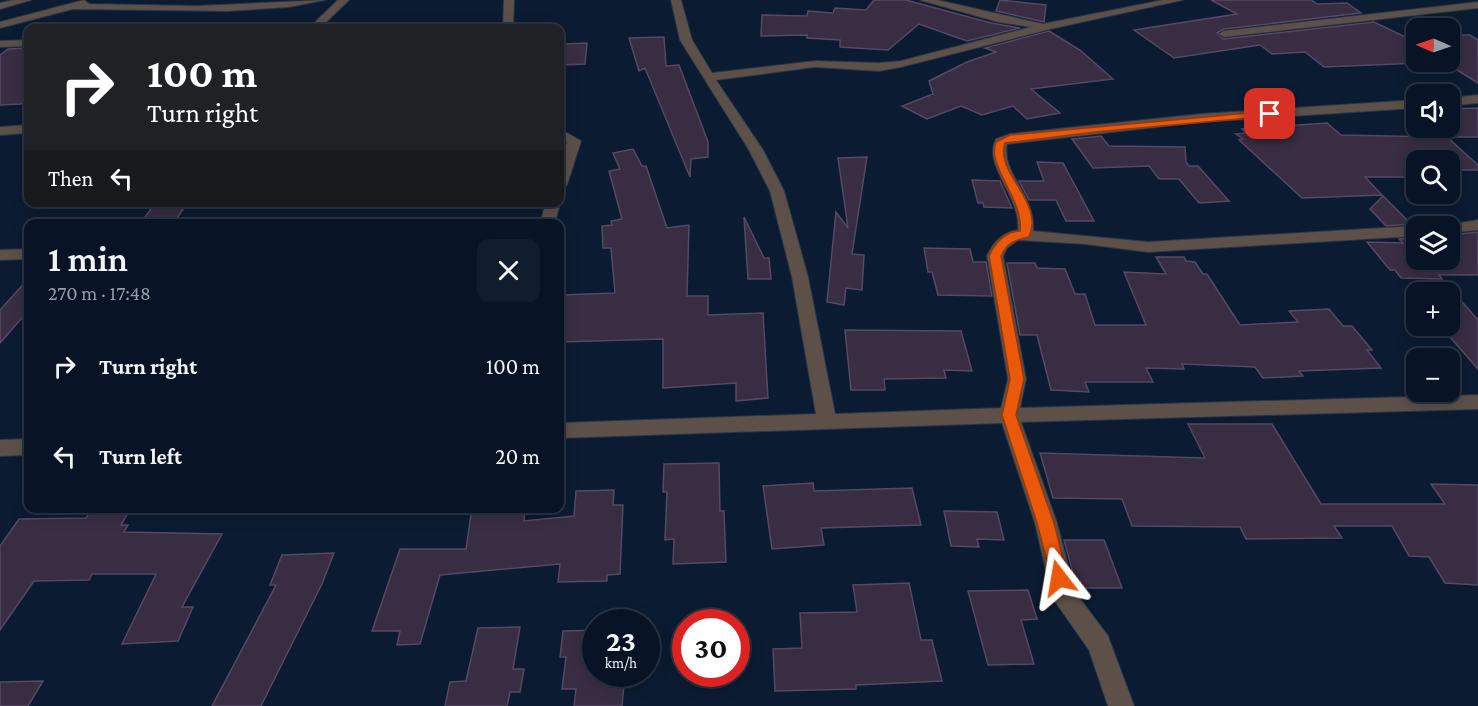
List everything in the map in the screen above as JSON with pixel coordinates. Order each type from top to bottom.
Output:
[{"type":"street","points":[[0,6],[26,0]]},
{"type":"street","points":[[0,25],[94,0]]},
{"type":"street","points":[[73,6],[211,10],[320,0]]},
{"type":"street","points":[[318,24],[344,0]]},
{"type":"street","points":[[508,24],[509,0]]},
{"type":"street","points":[[676,0],[686,40],[756,150],[777,191],[788,240],[800,277],[827,421]]},
{"type":"street","points":[[925,0],[999,20],[1049,26]]},
{"type":"street","points":[[708,77],[814,64],[879,67],[901,64],[1049,26],[1178,0]]},
{"type":"street","points":[[1224,34],[1478,5]]},
{"type":"street","points":[[0,44],[24,43]]},
{"type":"street","points":[[1460,101],[1478,99]]},
{"type":"street","points":[[1025,235],[1027,220],[1023,205],[1003,167],[998,148],[1001,142],[1010,138],[1201,118],[1406,105]]},
{"type":"street","points":[[0,131],[24,129]]},
{"type":"street","points":[[564,135],[574,141],[564,172]]},
{"type":"street","points":[[1460,227],[1478,225]]},
{"type":"street","points":[[1121,706],[1099,644],[1064,597],[1046,523],[1009,415],[1017,379],[995,256],[1000,245],[1015,235],[1148,247],[1406,232]]},
{"type":"street","points":[[0,255],[24,254]]},
{"type":"street","points":[[564,431],[1009,415],[1138,414],[1478,402]]},
{"type":"street","points":[[0,448],[24,447]]},
{"type":"building","points":[[874,0],[906,0],[991,23],[1020,28],[967,41],[919,24],[888,50],[840,47],[840,40],[807,38],[807,35],[761,36],[762,15],[807,16],[808,11],[833,13],[835,8],[866,10]]},
{"type":"building","points":[[1000,0],[1046,5],[1044,22],[996,11]]},
{"type":"building","points":[[1211,0],[1311,0],[1317,4],[1347,3],[1361,13],[1224,29],[1217,33],[1223,39],[1374,22],[1406,37],[1406,64],[1324,67],[1305,52],[1272,54],[1260,45],[1174,58],[1134,30],[1237,14]]},
{"type":"building","points":[[1049,31],[1080,50],[1113,79],[1031,89],[1060,113],[1027,119],[1013,106],[982,115],[961,106],[927,119],[902,106],[933,94],[929,81],[967,62],[996,52],[985,48]]},
{"type":"building","points":[[1460,35],[1470,35],[1478,40],[1478,83],[1460,72]]},
{"type":"building","points":[[664,37],[666,66],[679,65],[708,142],[708,157],[691,159],[690,177],[645,68],[639,71],[629,38]]},
{"type":"building","points":[[587,43],[585,64],[564,65],[564,44]]},
{"type":"building","points":[[24,48],[24,101],[21,104],[0,105],[0,55],[8,49]]},
{"type":"building","points":[[1478,108],[1478,137],[1460,137],[1460,109]]},
{"type":"building","points":[[1327,123],[1341,135],[1448,138],[1478,165],[1478,170],[1460,170],[1460,150],[1406,150],[1406,177],[1365,177],[1382,195],[1302,198],[1239,140],[1243,139],[1236,134],[1246,133],[1242,129]]},
{"type":"building","points":[[1101,136],[1109,146],[1185,147],[1186,162],[1189,166],[1198,166],[1229,201],[1199,203],[1179,179],[1159,179],[1149,166],[1093,168],[1072,139]]},
{"type":"building","points":[[633,149],[642,166],[646,166],[667,228],[689,225],[687,296],[708,296],[708,315],[763,313],[768,398],[736,401],[736,383],[663,388],[663,339],[564,342],[564,295],[615,293],[611,248],[603,248],[602,226],[612,225],[611,221],[622,219],[609,171],[620,169],[613,153]]},
{"type":"building","points":[[867,157],[852,254],[864,255],[862,290],[846,288],[844,305],[827,302],[836,212],[848,228],[838,158]]},
{"type":"building","points":[[1037,162],[1063,163],[1094,221],[1066,221],[1056,200],[1029,200],[1019,181],[1044,181]]},
{"type":"building","points":[[972,180],[1000,181],[1012,208],[984,207],[983,203],[978,203]]},
{"type":"building","points":[[1383,196],[1406,219],[1406,224],[1386,226],[1370,209]]},
{"type":"building","points":[[152,207],[185,207],[176,219],[144,219]]},
{"type":"building","points":[[744,217],[764,258],[769,258],[771,279],[748,279]]},
{"type":"building","points":[[1478,232],[1478,275],[1439,275],[1442,279],[1401,278],[1395,270],[1390,270],[1367,242],[1403,243],[1399,239],[1406,239],[1406,270],[1460,270],[1460,234]]},
{"type":"building","points":[[924,248],[970,249],[973,262],[986,262],[992,296],[938,295],[932,272],[928,272]]},
{"type":"building","points":[[1156,257],[1184,257],[1186,261],[1195,262],[1203,274],[1207,274],[1240,325],[1298,322],[1289,311],[1329,309],[1343,326],[1352,326],[1372,350],[1367,350],[1381,368],[1299,371],[1303,376],[1263,378],[1255,367],[1182,364],[1184,369],[1146,368],[1153,382],[1085,382],[1089,392],[1051,390],[1037,335],[1020,335],[1007,263],[1035,263],[1037,268],[1065,269],[1075,294],[1085,294],[1095,325],[1146,325],[1124,272],[1166,274]]},
{"type":"building","points":[[24,283],[24,316],[0,343],[0,310]]},
{"type":"building","points":[[1460,300],[1478,320],[1478,369],[1449,336],[1460,336]]},
{"type":"building","points":[[845,330],[961,331],[972,371],[944,370],[946,378],[884,379],[885,390],[851,390]]},
{"type":"building","points":[[1188,424],[1272,424],[1321,504],[1445,504],[1431,484],[1478,485],[1478,585],[1445,583],[1429,557],[1409,556],[1392,526],[1334,526],[1342,538],[1246,539],[1240,527],[1132,526],[1122,499],[1053,498],[1040,453],[1205,458]]},
{"type":"building","points":[[719,463],[720,511],[724,511],[726,562],[673,564],[674,539],[665,540],[667,492],[663,492],[664,464]]},
{"type":"building","points":[[813,483],[814,491],[912,488],[921,525],[821,528],[824,545],[772,549],[763,486]]},
{"type":"building","points":[[614,490],[613,505],[623,505],[620,574],[607,575],[607,581],[558,582],[560,564],[440,575],[420,644],[397,645],[400,631],[372,631],[400,549],[466,549],[471,513],[525,513],[524,521],[574,516],[576,491]]},
{"type":"building","points":[[944,511],[997,512],[1004,540],[977,539],[979,547],[951,546]]},
{"type":"building","points":[[89,513],[128,513],[121,525],[128,525],[124,532],[222,534],[182,607],[193,607],[178,641],[122,644],[156,574],[92,574],[89,580],[34,581],[0,630],[0,546],[19,519],[86,518]]},
{"type":"building","points":[[1064,540],[1104,540],[1122,588],[1077,588]]},
{"type":"building","points":[[334,553],[322,584],[261,706],[212,706],[276,585],[270,585],[282,555]]},
{"type":"building","points":[[909,583],[921,640],[932,640],[942,681],[856,685],[856,689],[775,691],[773,649],[802,648],[800,613],[857,612],[853,585]]},
{"type":"building","points":[[1028,590],[1037,619],[1021,620],[1034,664],[988,665],[968,591]]},
{"type":"building","points":[[520,627],[513,669],[524,669],[520,692],[510,692],[507,706],[445,706],[450,682],[466,681],[478,628]]},
{"type":"building","points":[[582,630],[582,687],[624,687],[622,706],[574,706],[576,689],[562,689],[566,657],[560,657],[563,631]]},
{"type":"building","points":[[43,681],[28,706],[0,706],[0,682]]},
{"type":"route","points":[[1059,578],[1046,523],[1009,415],[1017,379],[995,256],[1000,245],[1015,235],[1025,235],[1027,220],[1023,205],[1003,167],[998,148],[1001,142],[1010,138],[1201,118],[1270,114]]}]
